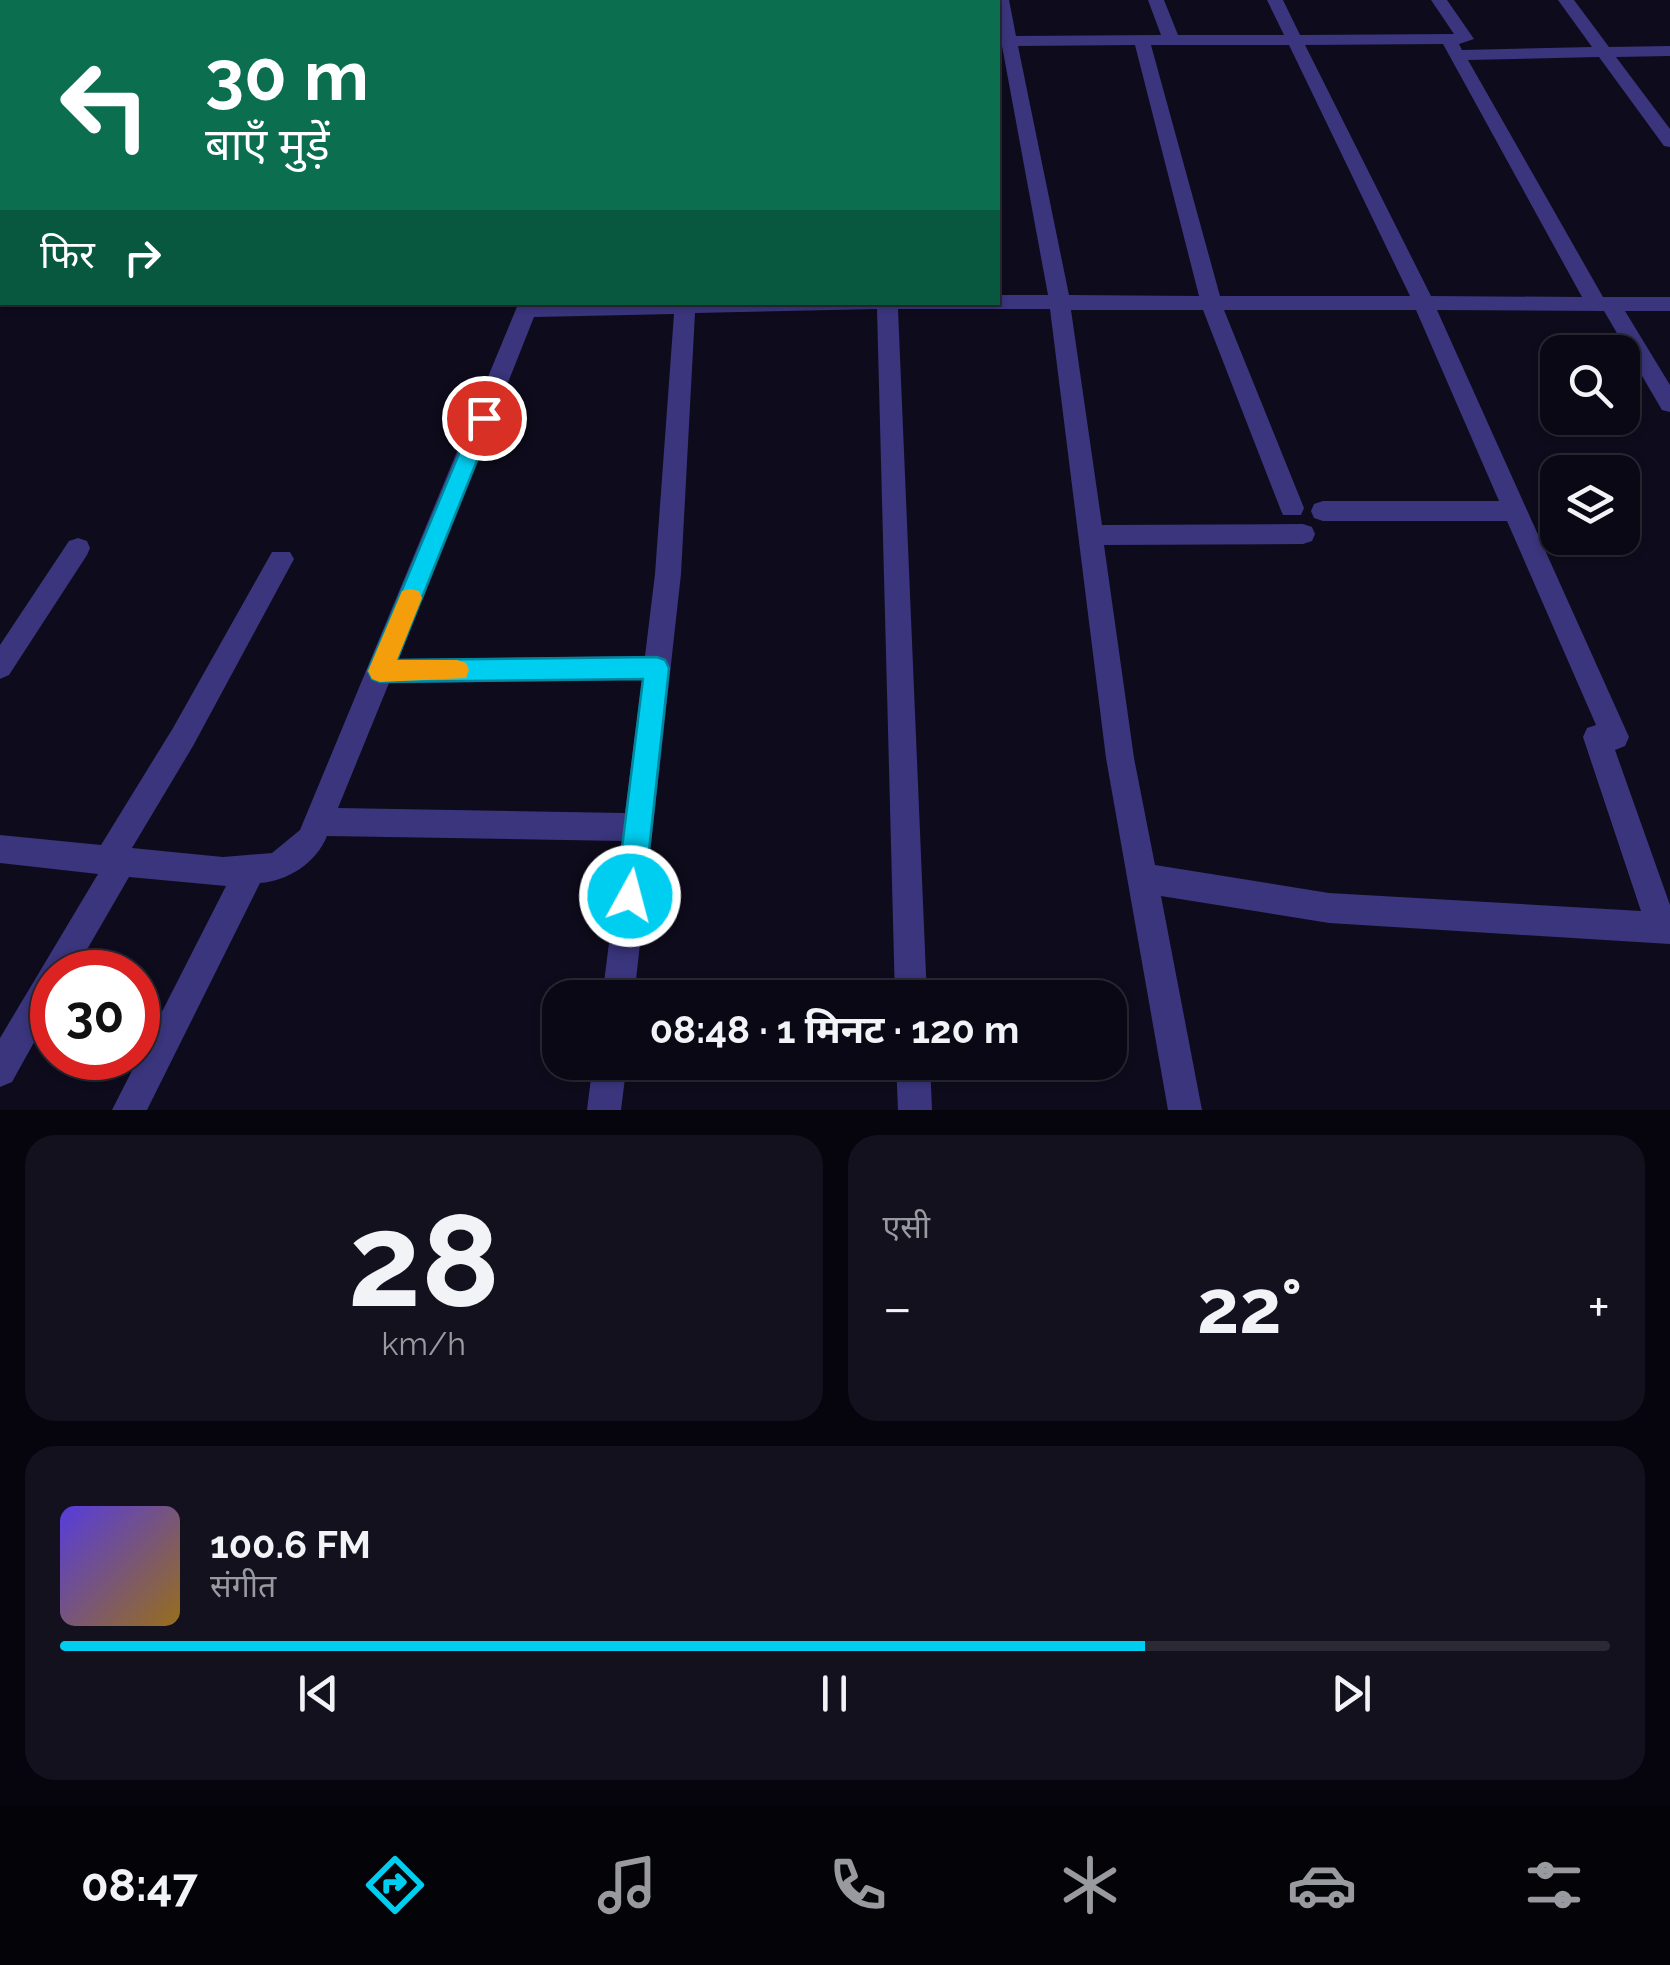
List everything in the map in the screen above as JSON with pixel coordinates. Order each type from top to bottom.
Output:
[{"type":"street","points":[[1000,0],[1004,41],[1060,303],[1120,758],[1186,1110]]},
{"type":"street","points":[[1156,0],[1172,42]]},
{"type":"street","points":[[1142,878],[1329,908],[1666,927],[1606,737],[1516,511],[1424,304],[1275,0]]},
{"type":"street","points":[[1439,0],[1466,39],[1452,47]]},
{"type":"street","points":[[1566,0],[1670,142]]},
{"type":"street","points":[[1004,41],[1295,41],[1605,55],[1670,51]]},
{"type":"street","points":[[1142,42],[1216,320],[1292,508]]},
{"type":"street","points":[[1452,47],[1604,304],[1670,404]]},
{"type":"street","points":[[1000,303],[1670,304]]},
{"type":"street","points":[[0,849],[223,872],[278,867],[311,840],[529,306],[684,305],[668,574],[620,980]]},
{"type":"street","points":[[885,305],[910,980]]},
{"type":"street","points":[[1324,511],[1516,511]]},
{"type":"street","points":[[1090,535],[1303,534]]},
{"type":"street","points":[[0,667],[78,548]]},
{"type":"street","points":[[68,950],[281,559]]},
{"type":"street","points":[[380,671],[657,668]]},
{"type":"street","points":[[318,822],[638,828]]},
{"type":"street","points":[[128,1110],[251,869]]},
{"type":"street","points":[[0,1070],[30,1018]]},
{"type":"street","points":[[604,1110],[608,1080]]},
{"type":"street","points":[[914,1080],[915,1110]]},
{"type":"slow traffic","points":[[410,598],[380,671],[457,670]]},
{"type":"route","points":[[484,418],[380,671],[657,668],[630,896]]}]
